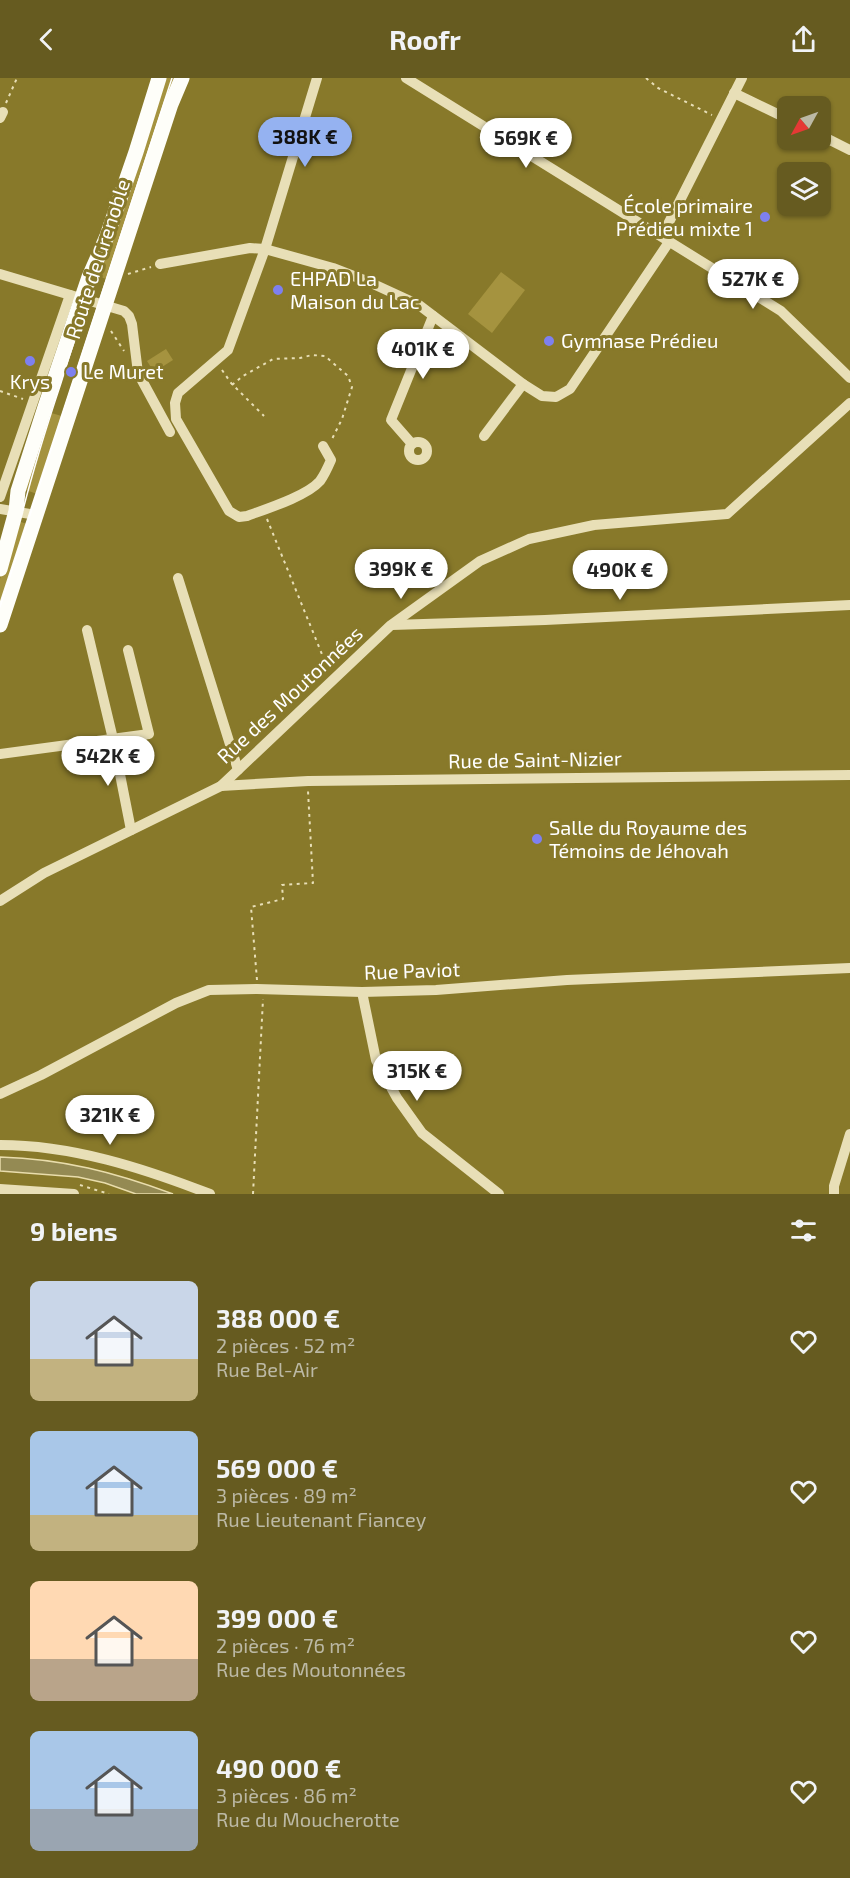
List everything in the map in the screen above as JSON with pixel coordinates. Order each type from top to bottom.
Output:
[{"type":"main road","name":"Route de Grenoble","points":[[0,570],[16,511],[18,491],[76,296],[110,225],[152,106],[159,78]]},
{"type":"main road","name":"Route de Grenoble","points":[[0,625],[171,104],[182,78]]},
{"type":"street","points":[[317,78],[265,249],[228,350],[178,393],[175,403],[176,419],[229,511],[239,517],[294,497],[318,483],[327,471],[331,460],[324,449]]},
{"type":"street","points":[[406,78],[781,311],[850,378]]},
{"type":"street","points":[[160,264],[250,248],[265,249],[333,268],[419,305],[523,384],[542,396],[556,397],[570,389],[666,239],[720,119],[742,78]]},
{"type":"street","points":[[734,93],[777,114]]},
{"type":"street","points":[[831,140],[850,150]]},
{"type":"street","points":[[0,274],[124,311],[132,324],[138,374],[170,432]]},
{"type":"street","points":[[0,497],[33,402],[76,296]]},
{"type":"street","points":[[412,444],[391,420],[433,316]]},
{"type":"street","points":[[483,436],[523,384]]},
{"type":"street","name":"Rue des Moutonnées","points":[[0,902],[44,873],[220,786],[391,625],[480,561],[529,539],[603,524],[727,514],[850,403]]},
{"type":"street","points":[[0,509],[36,515]]},
{"type":"street","points":[[178,578],[238,770]]},
{"type":"street","points":[[391,625],[850,605]]},
{"type":"street","points":[[87,630],[113,739],[131,830]]},
{"type":"street","points":[[0,754],[149,734],[128,650]]},
{"type":"street","name":"Rue de Saint-Nizier","points":[[220,786],[308,781],[850,775]]},
{"type":"street","name":"Rue Paviot","points":[[0,1094],[41,1076],[176,1003],[209,990],[362,992],[436,990],[542,981],[850,968]]},
{"type":"street","points":[[362,992],[376,1060],[397,1098],[422,1134],[499,1194]]},
{"type":"street","points":[[834,1194],[834,1186],[850,1134]]},
{"type":"street","points":[[0,1144],[53,1148],[113,1161],[210,1194]]},
{"type":"street","points":[[0,1188],[74,1194]]},
{"type":"path","points":[[1,115],[17,78]]},
{"type":"path","points":[[646,78],[658,88],[720,119]]},
{"type":"path","points":[[114,279],[160,264]]},
{"type":"path","points":[[232,385],[273,359],[325,356],[348,376],[352,387],[342,419],[324,449]]},
{"type":"path","points":[[215,361],[232,385],[264,416]]},
{"type":"path","points":[[0,391],[33,402]]},
{"type":"path","points":[[263,510],[332,680]]},
{"type":"path","points":[[253,1194],[260,989],[251,907],[283,898],[282,885],[313,883],[308,781]]},
{"type":"shaded area","points":[[164,78],[175,78],[109,280],[95,275]]},
{"type":"shaded area","points":[[501,272],[525,290],[492,333],[468,314]]},
{"type":"shaded area","points":[[166,349],[173,360],[154,372],[147,361]]},
{"type":"shaded area","points":[[48,412],[65,417],[40,495],[23,489]]},
{"type":"shaded area","points":[[21,522],[27,524],[0,615],[0,579],[17,524]]},
{"type":"shaded area","points":[[0,1157],[23,1158],[88,1168],[173,1194],[136,1194],[105,1183],[78,1177],[0,1171]]},
{"type":"tram line","points":[[0,607],[172,78]]},
{"type":"tram line","points":[[23,510],[72,349],[109,248]]},
{"type":"place","name":"École primaire Prédieu mixte 1","points":[[765,217]]},
{"type":"place","name":"EHPAD La Maison du Lac","points":[[278,290]]},
{"type":"place","name":"Gymnase Prédieu","points":[[549,341]]},
{"type":"place","name":"Krys","points":[[30,361]]},
{"type":"place","name":"Le Muret","points":[[71,372]]},
{"type":"place","name":"Salle du Royaume des Témoins de Jéhovah","points":[[537,839]]}]
